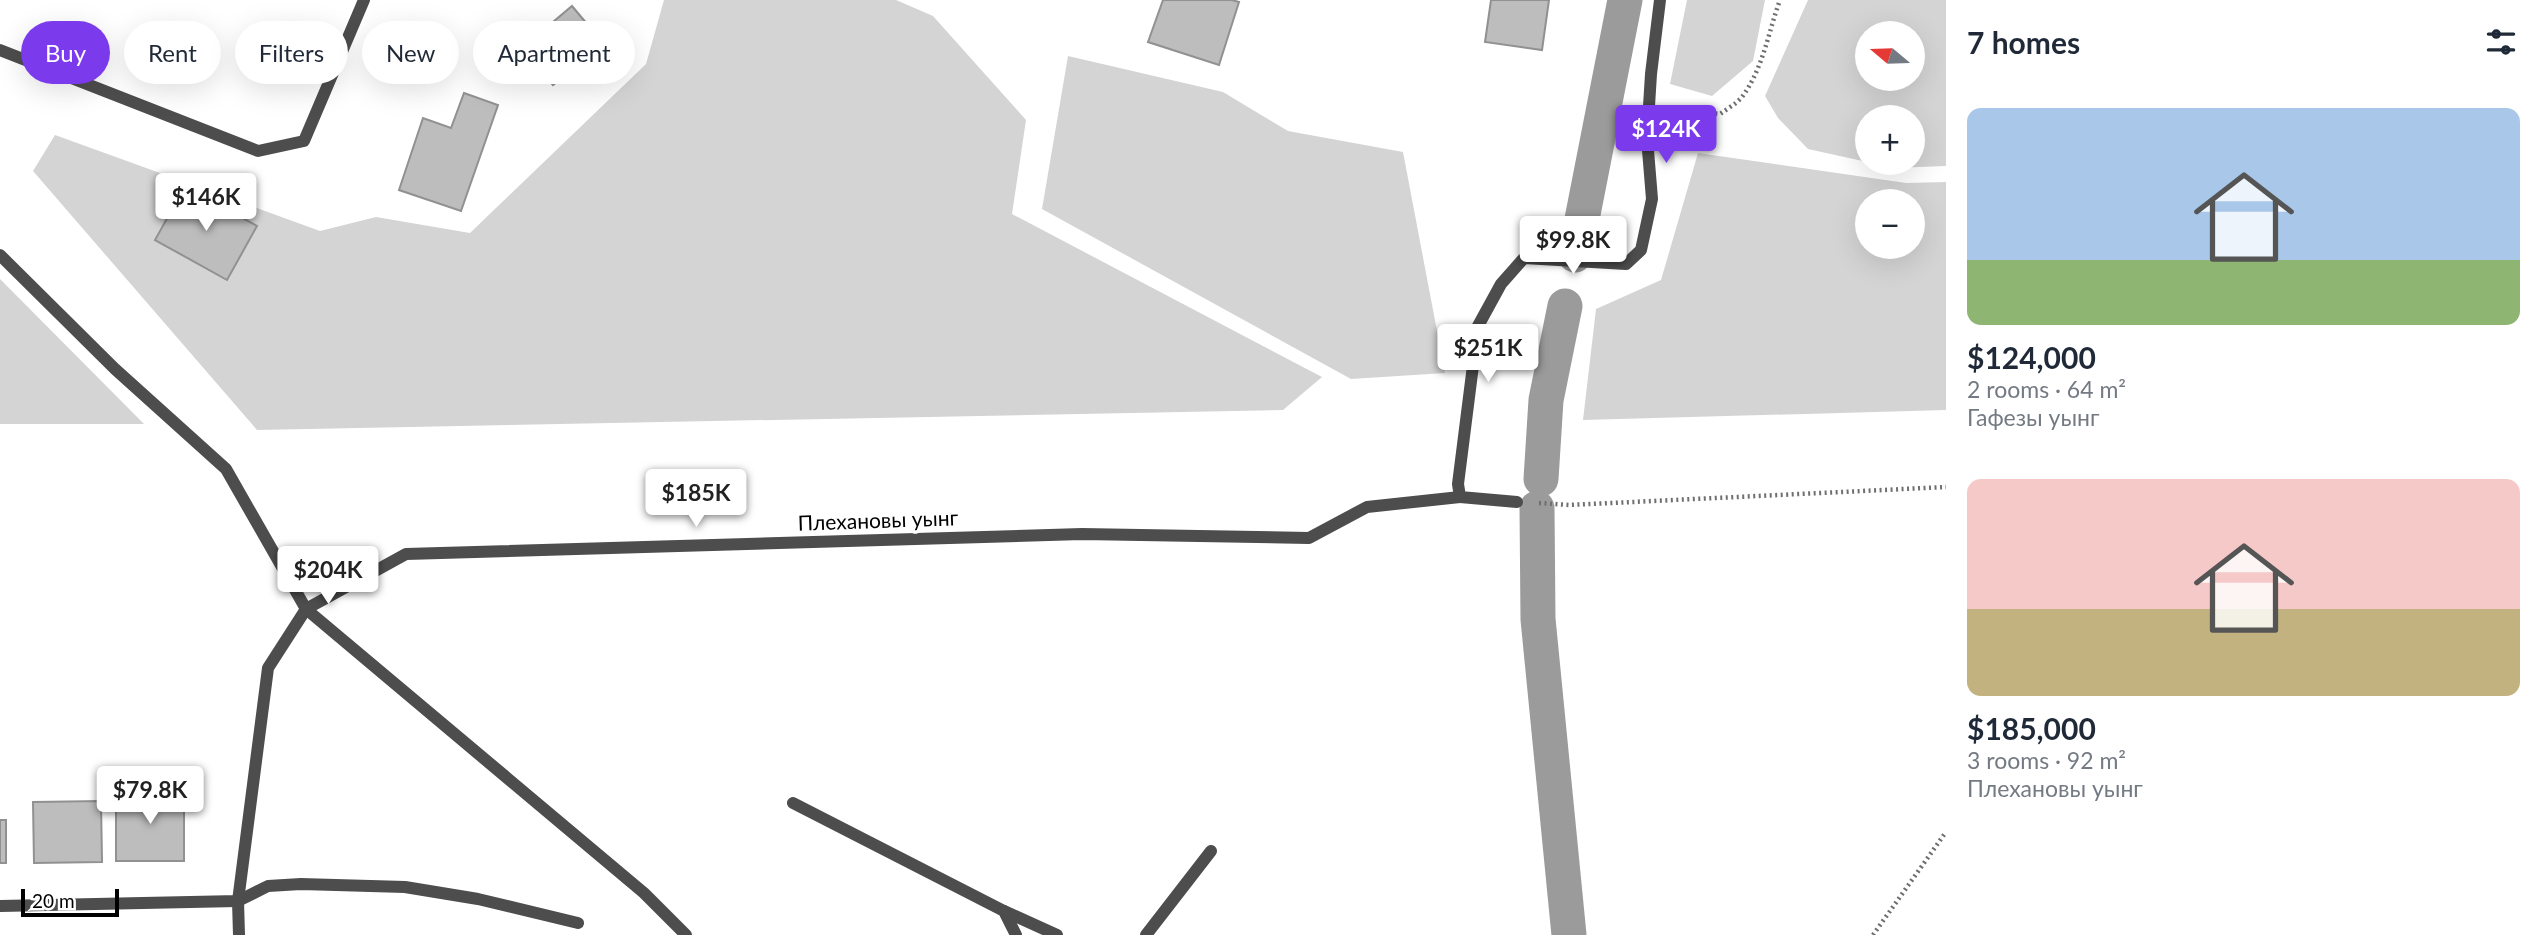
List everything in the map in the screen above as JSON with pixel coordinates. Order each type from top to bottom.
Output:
[{"type":"street","points":[[0,50],[258,151],[304,141],[364,0]]},
{"type":"street","points":[[1460,496],[1458,484],[1478,326],[1501,284],[1524,258],[1626,264],[1642,250],[1652,199],[1647,138],[1660,0]]},
{"type":"street","points":[[0,255],[115,369],[226,468],[306,609],[644,893],[686,935]]},
{"type":"street","name":"Плехановы уынг","points":[[239,935],[238,901],[268,668],[306,609],[406,554],[1082,534],[1309,538],[1367,507],[1460,496],[1517,502]]},
{"type":"street","points":[[793,803],[1004,911],[1057,935]]},
{"type":"street","points":[[1146,935],[1212,850]]},
{"type":"street","points":[[0,906],[238,901],[268,886],[301,884],[405,887],[478,899],[578,923]]},
{"type":"street","points":[[1004,911],[1016,935]]},
{"type":"path","points":[[1647,138],[1667,114],[1682,110],[1720,114],[1740,99],[1760,67],[1780,0]]},
{"type":"path","points":[[1517,502],[1569,505],[1946,487]]},
{"type":"path","points":[[1873,935],[1946,832]]},
{"type":"shaded area","points":[[664,0],[896,0],[933,16],[1026,120],[1012,214],[1322,377],[1283,410],[257,430],[33,171],[55,135],[320,231],[376,217],[470,233],[625,84],[635,84],[635,75],[646,64]]},
{"type":"shaded area","points":[[1687,0],[1765,0],[1753,61],[1712,96],[1670,84]]},
{"type":"shaded area","points":[[1808,0],[1946,0],[1946,166],[1925,167],[1925,105],[1855,105],[1855,159],[1808,149],[1778,118],[1765,96]]},
{"type":"shaded area","points":[[1068,56],[1223,92],[1288,131],[1403,152],[1445,373],[1351,379],[1042,209]]},
{"type":"shaded area","points":[[1698,153],[1906,183],[1946,182],[1946,410],[1583,420],[1596,309],[1661,280]]},
{"type":"shaded area","points":[[0,279],[144,424],[0,424]]},
{"type":"building","points":[[1163,0],[1239,2],[1219,65],[1148,42]]},
{"type":"building","points":[[1491,0],[1549,0],[1542,50],[1485,42]]},
{"type":"building","points":[[572,6],[585,21],[554,21]]},
{"type":"building","points":[[464,93],[498,105],[461,211],[399,190],[423,118],[451,128]]},
{"type":"building","points":[[185,186],[257,226],[227,280],[155,240]]},
{"type":"building","points":[[184,791],[184,861],[116,861],[116,792]]},
{"type":"building","points":[[101,801],[102,862],[34,863],[33,802]]},
{"type":"building","points":[[0,820],[6,820],[6,863],[0,863]]},
{"type":"waterway","points":[[1575,255],[1625,0]]},
{"type":"waterway","points":[[1541,479],[1546,400],[1565,306]]},
{"type":"waterway","points":[[1537,508],[1538,619],[1569,935]]}]
